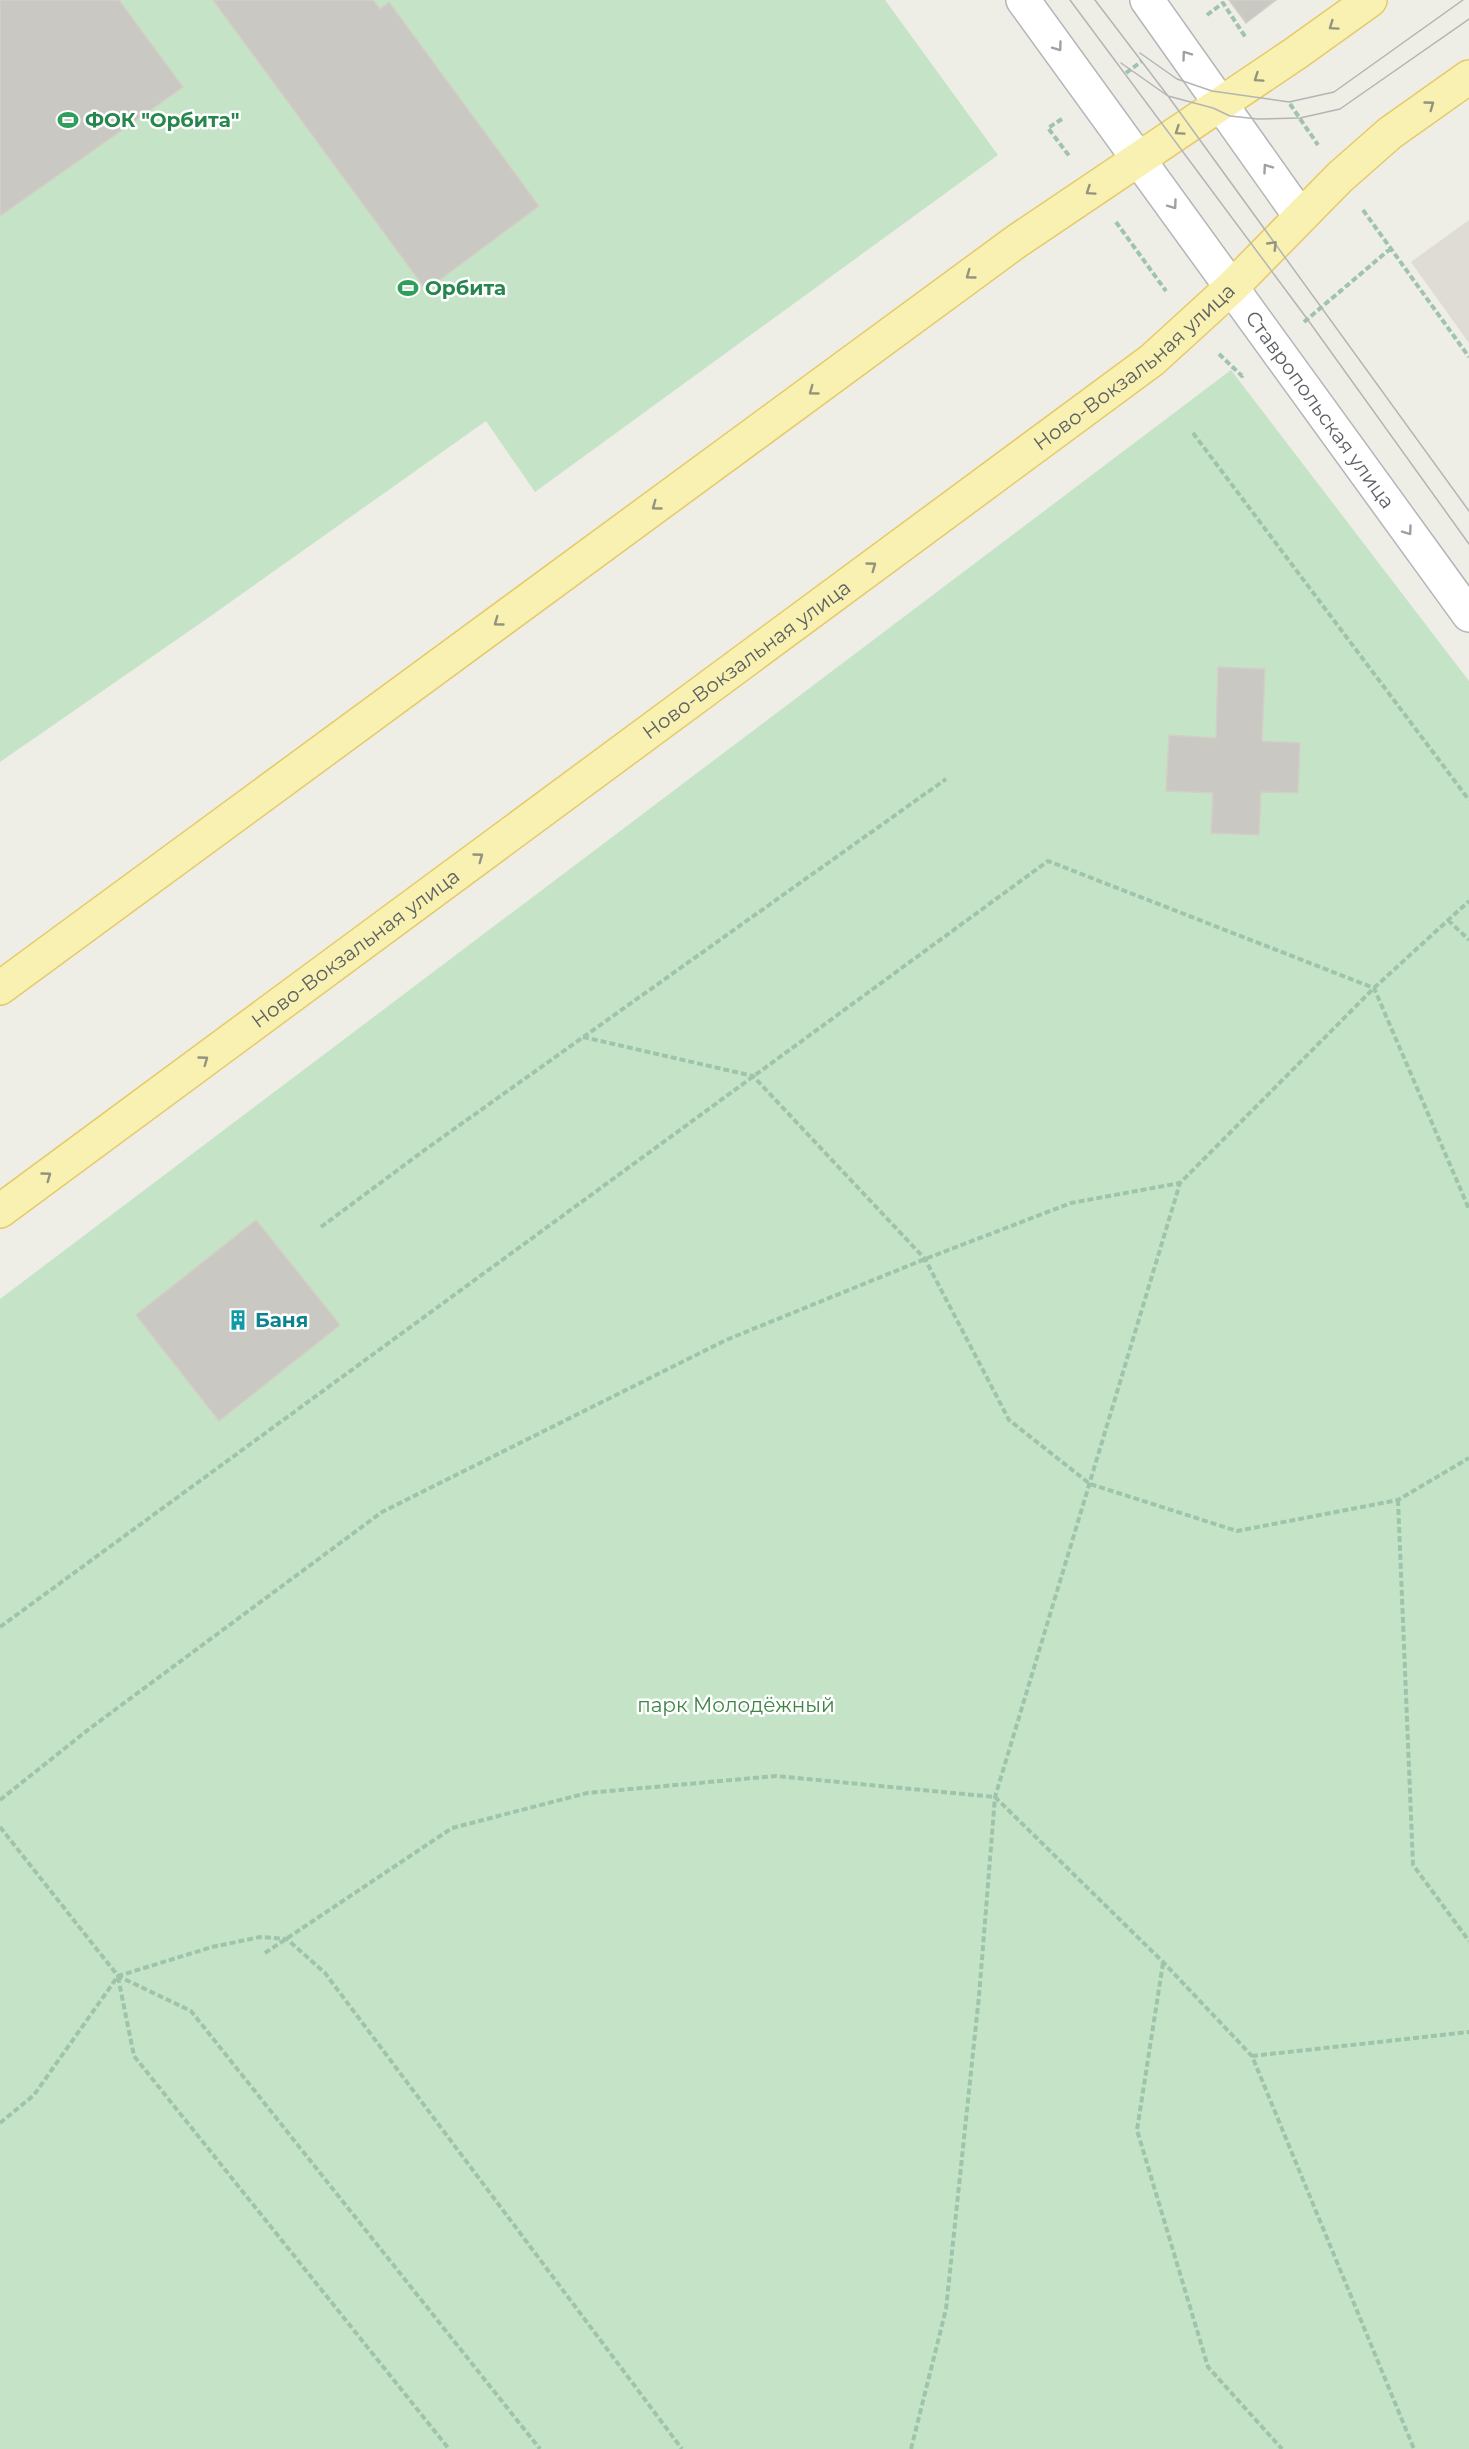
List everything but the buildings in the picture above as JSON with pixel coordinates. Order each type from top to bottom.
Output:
[{"type":"main road","points":[[0,988],[988,262],[1370,0]]},
{"type":"main road","name":"Ново-Вокзальная улица","points":[[0,1211],[1152,360],[1232,287],[1340,177],[1390,134],[1469,77]]},
{"type":"street","name":"Ставропольская улица","points":[[1023,0],[1469,615]]},
{"type":"street","points":[[1147,0],[1300,216]]},
{"type":"path","points":[[1242,376],[1190,324],[1048,128],[1223,3],[1390,249],[1469,357]]},
{"type":"path","points":[[1275,348],[1390,249]]},
{"type":"path","points":[[1193,433],[1469,800]]},
{"type":"path","points":[[321,1227],[426,1149],[946,779]]},
{"type":"path","points":[[0,1627],[1048,861],[1374,988],[1469,1209]]},
{"type":"path","points":[[911,2449],[946,2309],[979,1996],[995,1797],[1180,1183],[1374,988],[1469,901]]},
{"type":"path","points":[[1448,920],[1469,940]]},
{"type":"path","points":[[583,1037],[753,1076],[925,1258],[1009,1420],[1090,1484],[1237,1531],[1398,1500],[1469,1458]]},
{"type":"path","points":[[0,1800],[89,1729],[382,1512],[726,1340],[925,1258],[1071,1203],[1180,1183]]},
{"type":"path","points":[[1398,1500],[1413,1865],[1469,1941]]},
{"type":"path","points":[[265,1953],[452,1828],[587,1793],[776,1776],[995,1797],[1163,1962],[1252,2056],[1414,2449]]},
{"type":"path","points":[[0,1827],[118,1976],[191,2011],[540,2449]]},
{"type":"path","points":[[0,2123],[34,2095],[118,1976],[212,1947],[260,1936],[287,1939],[325,1973],[681,2449]]},
{"type":"path","points":[[1163,1962],[1137,2130],[1208,2367],[1282,2449]]},
{"type":"path","points":[[118,1976],[134,2056],[449,2449]]},
{"type":"path","points":[[1252,2056],[1469,2032]]},
{"type":"shaded area","points":[[1469,220],[1469,343],[1411,262]]},
{"type":"green space","name":"Орбита","points":[[0,0],[885,0],[998,155],[535,492],[486,421],[0,762]]},
{"type":"green space","name":"парк Молодёжный","points":[[1231,370],[1469,681],[1469,2449],[0,2449],[0,1299]]},
{"type":"tram line","points":[[1070,0],[1308,320],[1469,544]]},
{"type":"tram line","points":[[1095,0],[1168,96],[1469,511]]},
{"type":"tram line","points":[[1140,53],[1177,79],[1212,91],[1289,102],[1334,92],[1463,0]]},
{"type":"tram line","points":[[1121,63],[1168,96],[1213,108],[1230,116],[1258,119],[1300,118],[1340,109],[1469,19]]},
{"type":"place","name":"ФОК \"Орбита\"","points":[[68,120]]},
{"type":"place","name":"Орбита","points":[[408,288]]},
{"type":"place","name":"Баня","points":[[238,1320]]}]
